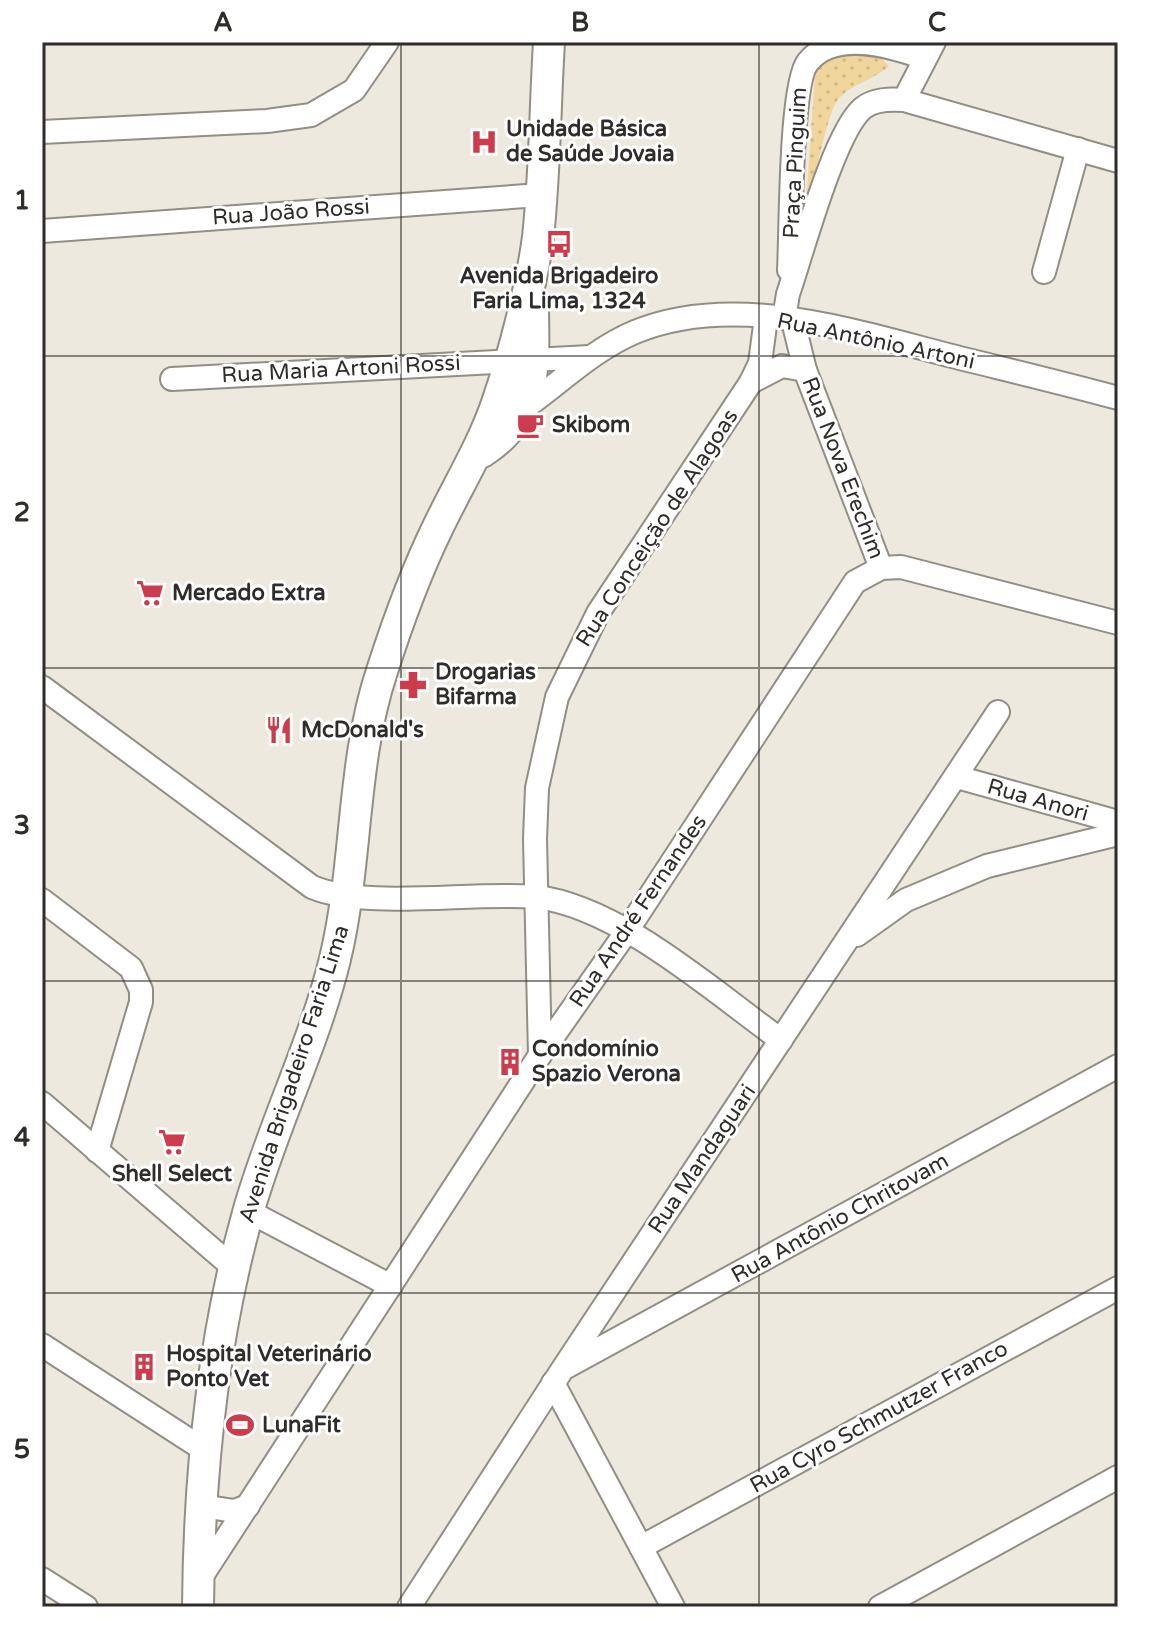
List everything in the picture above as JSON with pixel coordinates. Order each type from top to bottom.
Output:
[{"type":"main road","points":[[540,195],[549,42]]},
{"type":"main road","name":"Avenida Brigadeiro Faria Lima","points":[[198,1594],[206,1451],[215,1368],[234,1268],[248,1211],[333,965],[348,896],[354,811],[378,682],[404,602],[440,523],[477,456],[494,445],[509,405],[534,377],[522,359],[540,195]]},
{"type":"street","points":[[42,132],[267,121],[311,115],[354,90],[387,42]]},
{"type":"street","name":"Praça Pinguim","points":[[788,294],[796,123],[803,68],[819,52],[847,43],[929,50]]},
{"type":"street","points":[[929,50],[904,100],[1118,161]]},
{"type":"street","name":"Rua Nova Erechim","points":[[881,568],[805,370],[781,319],[844,134],[864,107],[889,99],[904,100]]},
{"type":"street","points":[[1044,272],[1078,149]]},
{"type":"street","name":"Rua João Rossi","points":[[42,231],[540,195]]},
{"type":"street","name":"Rua Antônio Artoni","points":[[509,405],[636,332],[688,317],[781,319],[900,343],[1118,398]]},
{"type":"street","name":"Rua Conceição de Alagoas","points":[[540,1055],[537,788],[557,697],[598,613],[751,382],[781,319]]},
{"type":"street","name":"Rua Antônio Artoni","points":[[522,359],[590,357]]},
{"type":"street","name":"Rua Maria Artoni Rossi","points":[[172,379],[522,359]]},
{"type":"street","points":[[751,382],[782,366],[805,370]]},
{"type":"street","points":[[881,568],[925,571],[1118,623]]},
{"type":"street","name":"Rua André Fernandes","points":[[198,1594],[248,1506],[540,1055],[627,931],[844,596],[855,582],[881,568]]},
{"type":"street","points":[[42,687],[298,878],[323,891],[348,896],[537,898],[570,905],[627,931],[781,1040]]},
{"type":"street","name":"Rua Mandaguari","points":[[409,1607],[557,1376],[998,712]]},
{"type":"street","name":"Rua Anori","points":[[957,777],[1118,822]]},
{"type":"street","points":[[847,942],[906,900],[929,888],[1032,852],[1118,834]]},
{"type":"street","points":[[42,900],[131,968],[141,990],[141,1002],[97,1151]]},
{"type":"street","name":"Rua Antônio Chritovam","points":[[557,1376],[1118,1066]]},
{"type":"street","points":[[42,1103],[234,1268]]},
{"type":"street","points":[[248,1211],[391,1286]]},
{"type":"street","name":"Rua Cyro Schmutzer Franco","points":[[641,1547],[1118,1288]]},
{"type":"street","points":[[42,1345],[206,1451]]},
{"type":"street","points":[[557,1376],[673,1607]]},
{"type":"street","points":[[880,1607],[1118,1477]]},
{"type":"street","points":[[202,1506],[234,1511],[248,1506]]},
{"type":"street","points":[[42,1579],[86,1607]]},
{"type":"shaded area","points":[[855,50],[879,56],[889,66],[849,90],[837,101],[824,138],[805,217],[816,60]]},
{"type":"place","name":"Unidade Básica de Saúde Jovaia","points":[[484,142]]},
{"type":"place","name":"Avenida Brigadeiro Faria Lima, 1324","points":[[559,244]]},
{"type":"place","name":"Skibom","points":[[530,425]]},
{"type":"place","name":"Mercado Extra","points":[[150,593]]},
{"type":"place","name":"Drogarias Bifarma","points":[[413,685]]},
{"type":"place","name":"McDonald's","points":[[279,730]]},
{"type":"place","name":"Condomínio Spazio Verona","points":[[510,1062]]},
{"type":"place","name":"Shell Select","points":[[172,1142]]},
{"type":"place","name":"Hospital Veterinário Ponto Vet","points":[[144,1367]]},
{"type":"place","name":"LunaFit","points":[[240,1425]]}]
